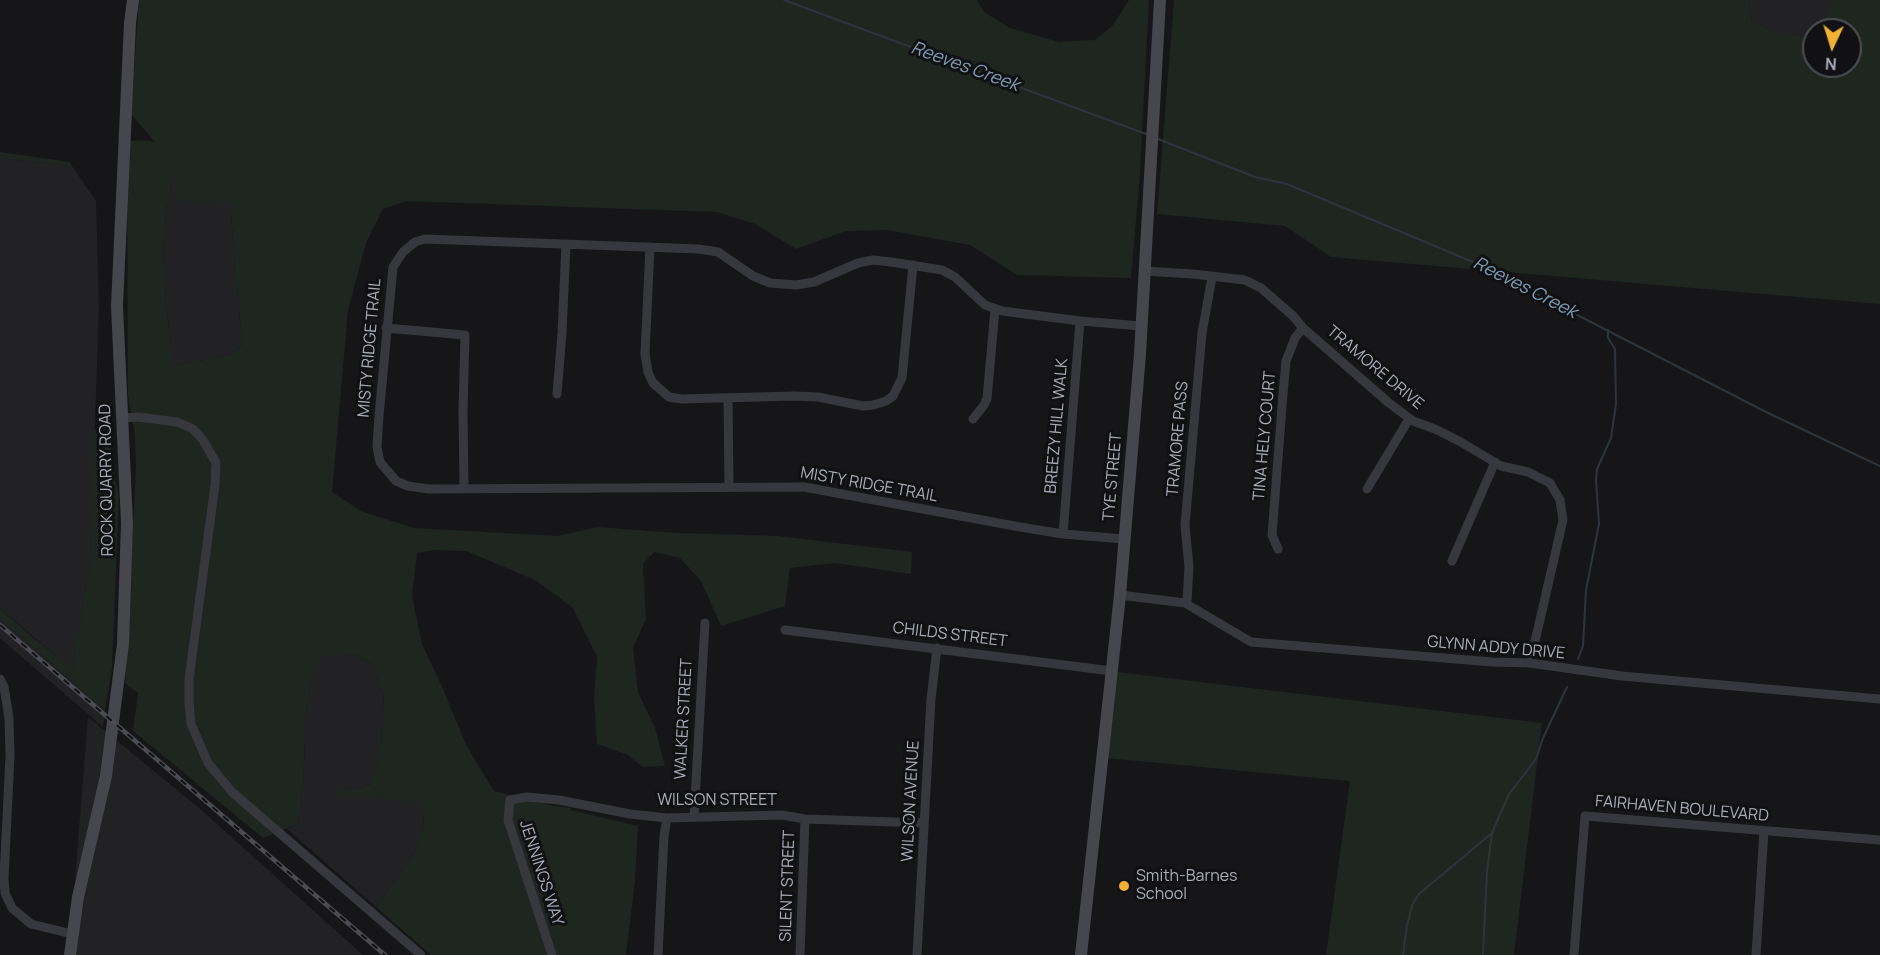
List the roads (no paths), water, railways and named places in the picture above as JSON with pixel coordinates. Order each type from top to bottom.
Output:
[{"type":"street","name":"ROCK QUARRY ROAD","points":[[70,955],[78,897],[106,776],[123,644],[127,523],[117,306],[133,0]]},
{"type":"street","name":"TYE STREET","points":[[1081,955],[1125,539],[1142,326],[1160,0]]},
{"type":"street","name":"MISTY RIDGE TRAIL","points":[[1125,539],[1063,534],[804,487],[429,489],[408,486],[396,481],[380,462],[377,447],[386,328],[393,267],[403,252],[415,242],[437,238],[699,249],[718,252],[753,276],[770,283],[796,285],[814,282],[841,269],[873,260],[942,270],[955,277],[985,305],[995,309],[1080,321],[1142,326]]},
{"type":"street","points":[[557,394],[566,244]]},
{"type":"street","points":[[650,247],[645,354],[648,372],[653,383],[669,397],[728,399],[818,397],[863,406],[873,405],[893,396],[902,378],[913,265]]},
{"type":"street","name":"TRAMORE DRIVE","points":[[1144,272],[1245,280],[1260,288],[1409,419],[1436,429],[1501,466],[1528,472],[1550,483],[1560,500],[1563,520],[1530,663]]},
{"type":"street","name":"TRAMORE PASS","points":[[1185,603],[1189,567],[1185,525],[1202,333],[1212,277]]},
{"type":"street","points":[[973,419],[987,399],[995,309]]},
{"type":"street","name":"BREEZY HILL WALK","points":[[1063,534],[1080,321]]},
{"type":"street","points":[[386,328],[465,335],[464,488]]},
{"type":"street","name":"TINA HELY COURT","points":[[1278,549],[1272,535],[1282,394],[1287,361],[1295,338],[1303,328]]},
{"type":"street","points":[[728,399],[729,487]]},
{"type":"street","points":[[123,418],[138,417],[177,422],[193,429],[203,440],[216,463],[189,679],[191,724],[208,763],[232,792],[421,955]]},
{"type":"street","points":[[1367,489],[1409,419]]},
{"type":"street","points":[[1452,561],[1495,462]]},
{"type":"street","name":"GLYNN ADDY DRIVE","points":[[1120,595],[1185,603],[1251,642],[1492,662],[1530,663],[1622,676],[1880,699]]},
{"type":"street","name":"WALKER STREET","points":[[694,817],[705,623]]},
{"type":"street","name":"CHILDS STREET","points":[[785,630],[1112,671]]},
{"type":"street","name":"WILSON AVENUE","points":[[917,955],[931,699],[937,648]]},
{"type":"street","points":[[0,679],[4,687],[9,718],[10,756],[5,893],[12,908],[31,924],[72,933]]},
{"type":"street","name":"WILSON STREET","points":[[510,800],[527,797],[559,800],[630,814],[668,818],[782,815],[806,819],[924,823]]},
{"type":"street","name":"JENNINGS WAY","points":[[510,800],[508,820],[552,955]]},
{"type":"street","name":"FAIRHAVEN BOULEVARD","points":[[1574,955],[1586,816],[1880,840]]},
{"type":"street","points":[[658,955],[664,836],[668,818]]},
{"type":"street","name":"SILENT STREET","points":[[800,955],[806,819]]},
{"type":"street","points":[[1756,955],[1764,831]]},
{"type":"waterway","name":"Reeves Creek","points":[[784,0],[1146,134]]},
{"type":"waterway","name":"Reeves Creek","points":[[1158,139],[1255,177],[1287,184],[1480,265],[1766,412],[1880,466]]},
{"type":"waterway","points":[[1578,659],[1583,646],[1586,590],[1599,524],[1597,469],[1611,438],[1616,404],[1615,349],[1608,338],[1608,330]]},
{"type":"waterway","points":[[1403,955],[1413,903],[1419,894],[1492,833],[1509,794],[1536,759],[1543,738],[1567,687]]},
{"type":"waterway","points":[[1483,955],[1487,871],[1492,833]]},
{"type":"railway","points":[[0,625],[385,955]]},
{"type":"place","name":"Smith-Barnes School","points":[[1124,886]]}]
